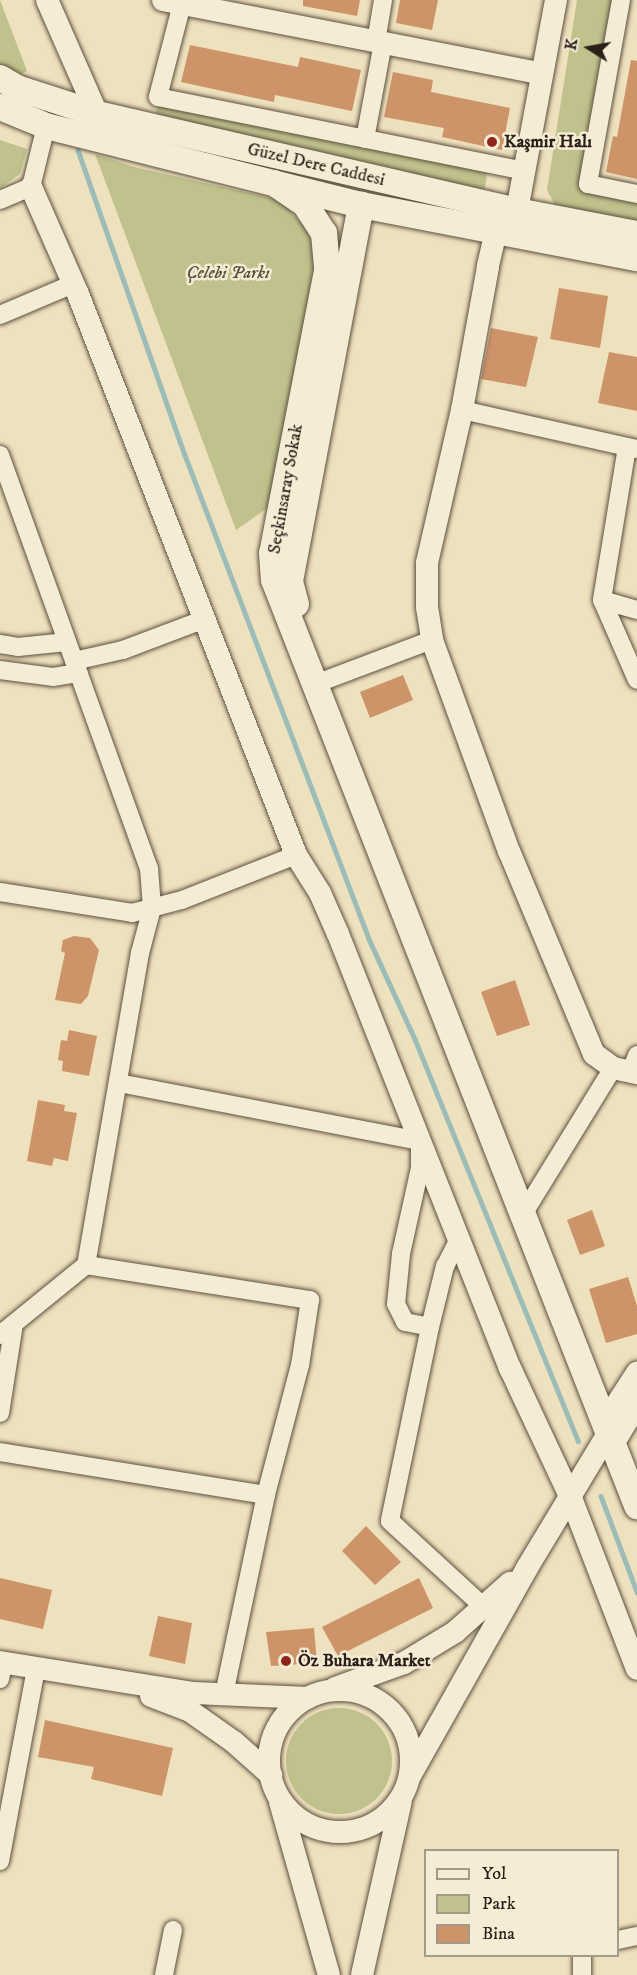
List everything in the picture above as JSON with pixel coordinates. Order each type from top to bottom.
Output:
[{"type":"main road","name":"Güzel Dere Caddesi","points":[[0,78],[17,88],[97,114],[517,211],[637,234]]},
{"type":"main road","name":"Güzel Dere Caddesi","points":[[0,107],[46,126],[362,205],[637,258]]},
{"type":"main road","name":"Seçkinsaray Sokak","points":[[274,183],[305,204],[324,233],[327,270],[272,553],[274,580],[318,683]]},
{"type":"main road","name":"Seçkinsaray Sokak","points":[[318,683],[290,581],[362,205]]},
{"type":"main road","points":[[318,683],[525,1211],[637,1506]]},
{"type":"street","points":[[47,0],[97,114]]},
{"type":"street","points":[[365,139],[383,0]]},
{"type":"street","points":[[525,1211],[630,1067],[594,1054],[509,851],[432,640],[427,608],[427,563],[462,411],[496,231],[517,211],[556,0]]},
{"type":"street","points":[[621,0],[588,184],[637,194]]},
{"type":"street","points":[[524,179],[365,139],[158,97],[176,2],[543,74]]},
{"type":"street","points":[[46,126],[31,187],[73,284],[296,855],[320,892],[334,924],[510,1368],[571,1497],[637,1668]]},
{"type":"street","points":[[0,200],[31,187]]},
{"type":"street","points":[[0,315],[73,284]]},
{"type":"street","points":[[462,411],[632,448],[602,600],[637,681]]},
{"type":"street","points":[[0,455],[148,868],[152,909],[140,953],[86,1266],[7,1330],[0,1413]]},
{"type":"street","points":[[602,600],[637,610]]},
{"type":"street","points":[[0,670],[53,677],[205,619]]},
{"type":"street","points":[[318,683],[432,640]]},
{"type":"street","points":[[0,644],[18,647],[67,642]]},
{"type":"street","points":[[0,892],[132,913],[152,909],[296,855]]},
{"type":"street","points":[[119,1083],[420,1140]]},
{"type":"street","points":[[420,1140],[420,1168],[400,1254],[396,1304],[405,1322],[430,1327]]},
{"type":"street","points":[[459,1239],[445,1266],[430,1327],[390,1521],[484,1607]]},
{"type":"street","points":[[86,1266],[310,1300],[300,1365],[266,1495],[224,1694]]},
{"type":"street","points":[[279,1797],[295,1816],[316,1828],[340,1832],[364,1828],[385,1816],[406,1786],[527,1568],[609,1433],[637,1372]]},
{"type":"street","points":[[609,1433],[637,1404]]},
{"type":"street","points":[[0,1452],[266,1495]]},
{"type":"street","points":[[329,1975],[271,1775],[270,1752],[276,1730],[290,1711],[308,1698],[404,1663],[455,1632],[527,1568]]},
{"type":"street","points":[[1,1668],[36,1669],[119,1683],[224,1694],[308,1698]]},
{"type":"street","points":[[0,1861],[36,1669]]},
{"type":"street","points":[[119,1683],[190,1711],[234,1742],[271,1775]]},
{"type":"street","points":[[330,1690],[353,1691],[387,1707],[408,1738],[406,1786],[362,1975]]},
{"type":"street","points":[[164,1975],[173,1930]]},
{"type":"street","points":[[619,1940],[637,1936]]},
{"type":"street","points":[[582,1957],[582,1975]]},
{"type":"green space","points":[[0,0],[27,71],[14,77],[0,63]]},
{"type":"green space","points":[[577,0],[614,0],[580,186],[637,198],[637,222],[555,205],[547,190]]},
{"type":"green space","points":[[158,102],[488,167],[484,194],[155,118]]},
{"type":"green space","points":[[0,140],[27,149],[20,174],[0,188]]},
{"type":"green space","name":"Çelebi Parkı","points":[[95,154],[134,167],[280,200],[307,230],[316,256],[270,506],[236,530]]},
{"type":"green space","points":[[339,1708],[359,1712],[377,1723],[388,1741],[392,1761],[388,1781],[377,1799],[359,1810],[339,1814],[319,1810],[301,1799],[290,1781],[286,1761],[290,1741],[301,1723],[319,1712]]},
{"type":"building","points":[[303,0],[360,0],[357,16],[303,6]]},
{"type":"building","points":[[400,0],[438,0],[432,30],[396,23]]},
{"type":"building","points":[[190,45],[298,67],[300,57],[361,70],[352,111],[275,95],[274,102],[181,82]]},
{"type":"building","points":[[631,60],[637,61],[637,179],[606,172],[613,136],[617,137]]},
{"type":"building","points":[[393,72],[433,80],[431,92],[510,108],[502,150],[442,137],[444,128],[384,117]]},
{"type":"building","points":[[559,288],[608,296],[600,348],[550,339]]},
{"type":"building","points":[[491,328],[538,337],[526,387],[481,379]]},
{"type":"building","points":[[609,352],[637,357],[637,411],[598,403]]},
{"type":"building","points":[[403,675],[413,700],[370,718],[360,692]]},
{"type":"building","points":[[74,936],[90,938],[99,950],[88,996],[81,1004],[55,1000],[65,953],[61,951],[63,940]]},
{"type":"building","points":[[515,980],[530,1025],[497,1036],[481,992]]},
{"type":"building","points":[[69,1030],[97,1036],[89,1076],[62,1071],[63,1061],[58,1060],[61,1040],[67,1041]]},
{"type":"building","points":[[38,1100],[65,1105],[64,1111],[77,1113],[68,1161],[54,1158],[52,1166],[27,1161]]},
{"type":"building","points":[[592,1210],[605,1246],[580,1255],[567,1220]]},
{"type":"building","points":[[628,1277],[637,1306],[637,1334],[606,1343],[589,1289]]},
{"type":"building","points":[[366,1526],[401,1562],[375,1585],[342,1551]]},
{"type":"building","points":[[0,1578],[52,1590],[43,1629],[0,1619]]},
{"type":"building","points":[[419,1578],[433,1608],[338,1656],[322,1627]]},
{"type":"building","points":[[158,1616],[192,1623],[185,1664],[149,1656]]},
{"type":"building","points":[[314,1628],[317,1663],[271,1666],[266,1632]]},
{"type":"building","points":[[45,1720],[173,1748],[162,1796],[91,1779],[94,1767],[38,1757]]},
{"type":"waterway","points":[[78,150],[185,455],[369,939],[415,1039],[578,1441]]},
{"type":"waterway","points":[[601,1496],[637,1592]]},
{"type":"place","name":"Kaşmir Halı","points":[[492,142]]},
{"type":"place","name":"Öz Buhara Market","points":[[286,1661]]}]
